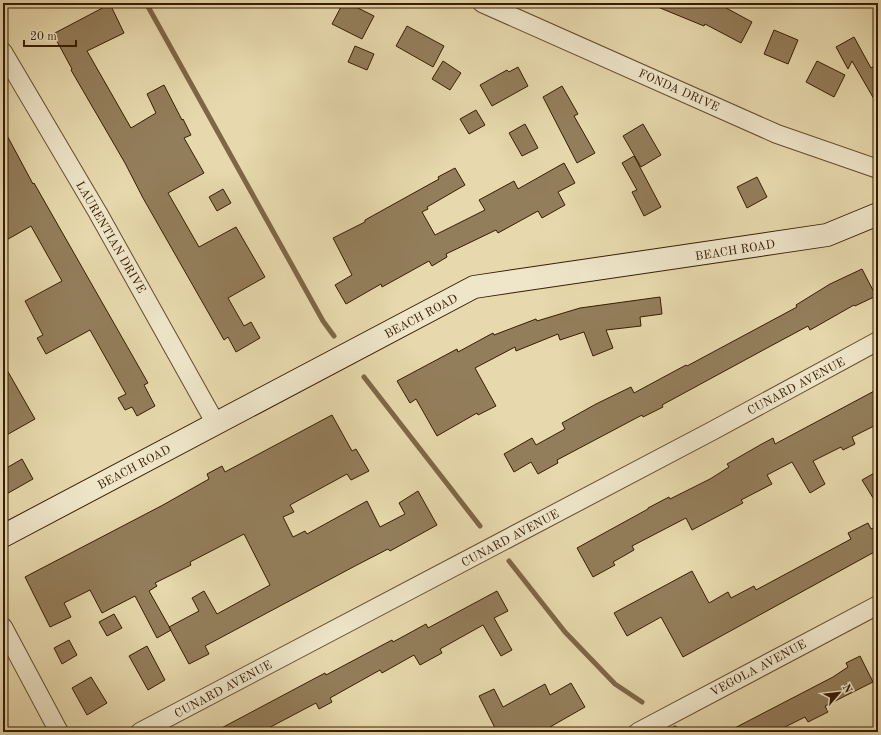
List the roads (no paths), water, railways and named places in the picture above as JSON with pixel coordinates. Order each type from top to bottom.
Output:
[{"type":"street","name":"FONDA DRIVE","points":[[482,3],[777,134],[878,169]]},
{"type":"street","name":"LAURENTIAN DRIVE","points":[[3,52],[98,213],[216,424]]},
{"type":"street","name":"BEACH ROAD","points":[[3,536],[474,287],[827,235],[878,214]]},
{"type":"street","name":"CUNARD AVENUE","points":[[140,732],[692,442],[878,341]]},
{"type":"street","name":"VEGOLA AVENUE","points":[[638,732],[878,605]]},
{"type":"street","points":[[3,628],[59,732]]},
{"type":"waterway","points":[[146,3],[323,321],[334,336]]},
{"type":"waterway","points":[[364,377],[480,526]]},
{"type":"waterway","points":[[509,561],[565,632],[615,684],[642,702]]},
{"type":"waterway","points":[[675,728],[681,732]]}]
